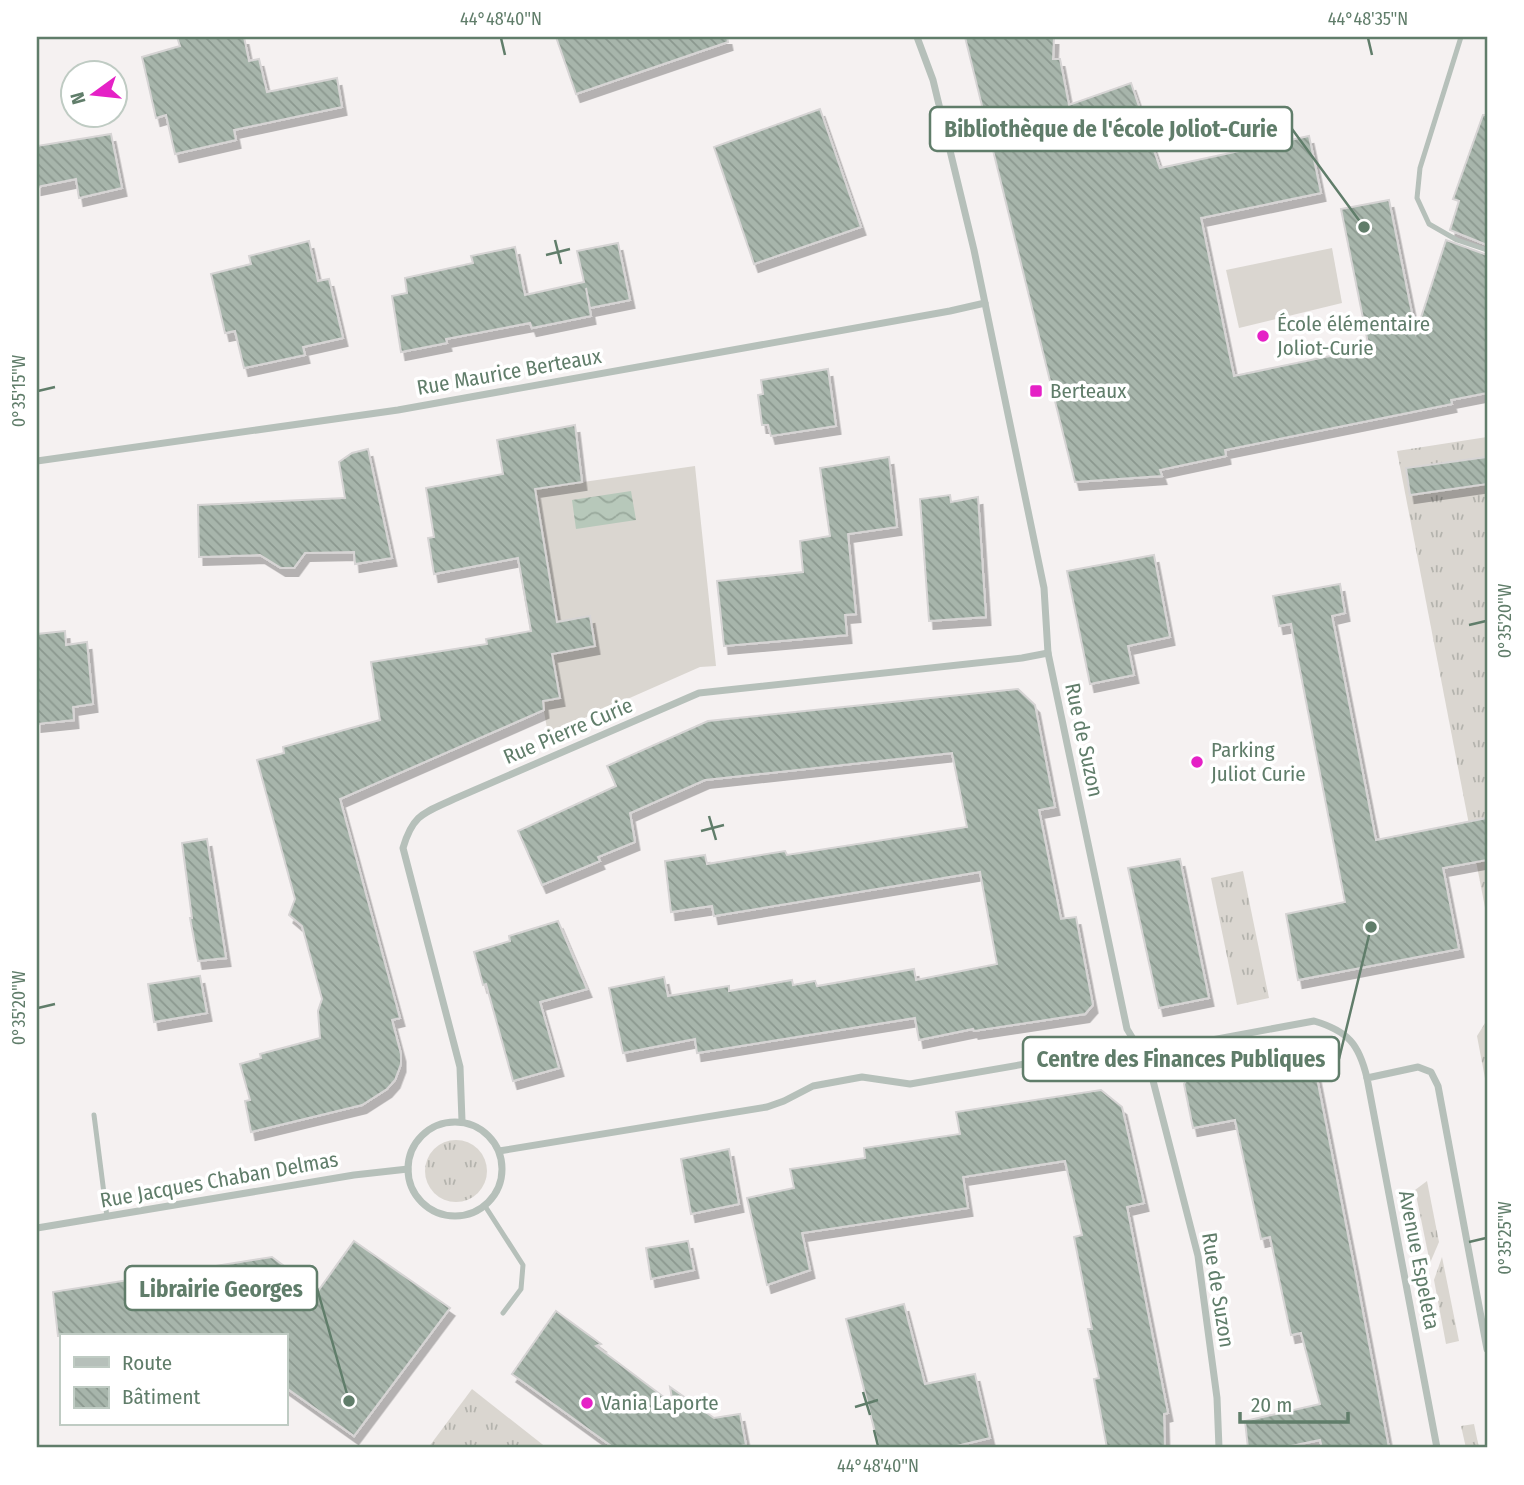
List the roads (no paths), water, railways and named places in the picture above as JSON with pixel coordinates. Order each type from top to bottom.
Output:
[{"type":"street","name":"Rue de Suzon","points":[[917,37],[933,80],[985,303],[1044,588],[1048,653],[1127,1029],[1149,1065],[1198,1256],[1217,1398],[1219,1448]]},
{"type":"street","name":"Rue Maurice Berteaux","points":[[37,461],[398,410],[985,303]]},
{"type":"street","name":"Rue Pierre Curie","points":[[462,1122],[460,1067],[405,857],[405,841],[414,821],[427,811],[699,693],[1048,653]]},
{"type":"street","name":"Avenue Espeleta","points":[[1138,1049],[1174,1047],[1314,1021],[1334,1027],[1352,1041],[1362,1058],[1367,1078],[1437,1448]]},
{"type":"street","points":[[499,1151],[767,1107],[813,1086],[862,1077],[910,1083],[1094,1052],[1138,1049]]},
{"type":"street","points":[[1367,1078],[1418,1067],[1431,1072],[1438,1086],[1487,1349]]},
{"type":"street","points":[[446,1122],[462,1122],[477,1127],[490,1137],[499,1151],[501,1181],[495,1195],[485,1206],[472,1213],[442,1215],[417,1198],[410,1184],[410,1153],[418,1139],[430,1128],[446,1122]]},
{"type":"street","name":"Rue Jacques Chaban Delmas","points":[[37,1228],[354,1175],[408,1169]]},
{"type":"lane","points":[[1461,37],[1420,168],[1418,198],[1429,224],[1457,240],[1487,250]]},
{"type":"lane","points":[[94,1115],[107,1217]]},
{"type":"lane","points":[[485,1206],[523,1265],[521,1289],[503,1313]]},
{"type":"water","points":[[631,491],[636,520],[576,529],[572,500]]},
{"type":"place","name":"Bibliothèque de l'école Joliot-Curie","points":[[1364,227]]},
{"type":"place","name":"École élémentaire Joliot-Curie","points":[[1263,336]]},
{"type":"place","name":"Berteaux","points":[[1036,391]]},
{"type":"place","name":"Parking Juliot Curie","points":[[1197,762]]},
{"type":"place","name":"Centre des Finances Publiques","points":[[1371,927]]},
{"type":"place","name":"Librairie Georges","points":[[349,1401]]},
{"type":"place","name":"Vania Laporte","points":[[587,1403]]}]
